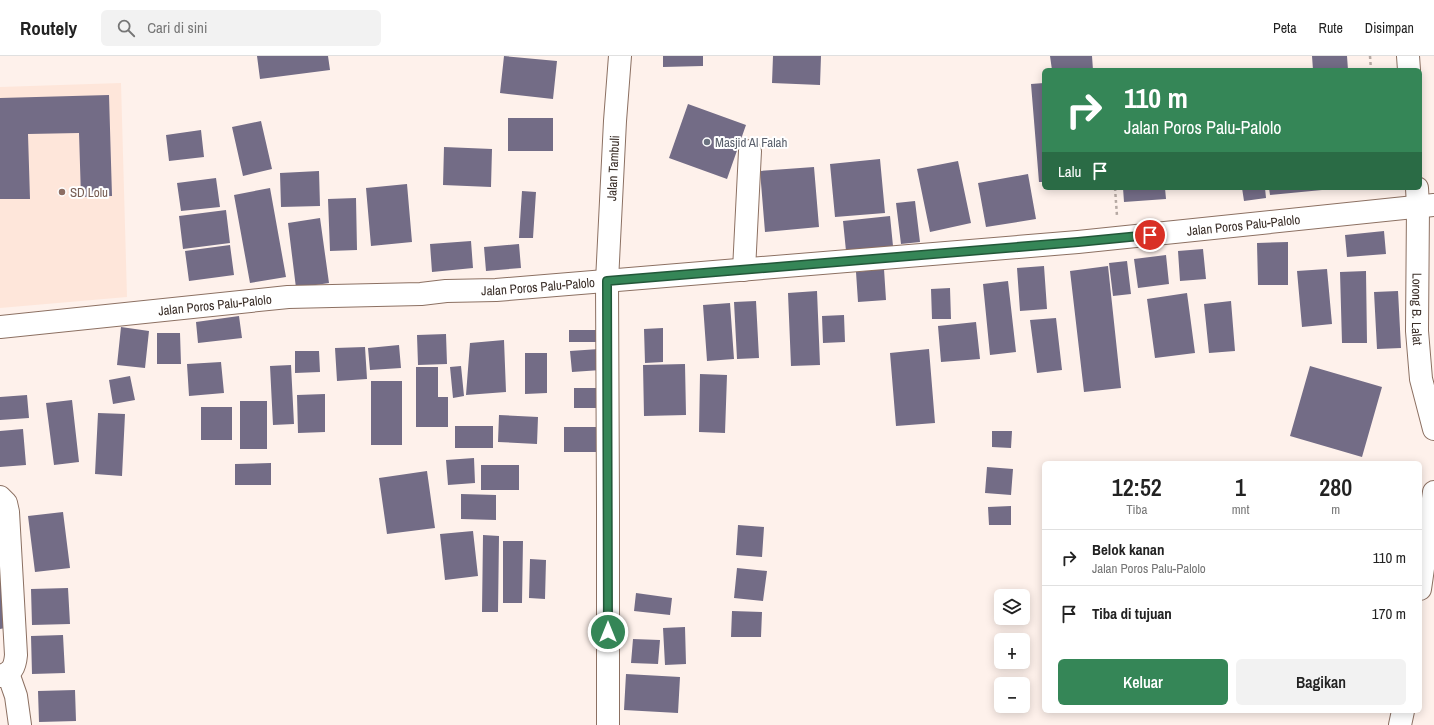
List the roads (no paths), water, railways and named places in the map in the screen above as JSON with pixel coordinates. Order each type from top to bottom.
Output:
[{"type":"main road","name":"Jalan Tambuli","points":[[608,725],[607,281],[615,120],[620,56]]},
{"type":"main road","points":[[1408,56],[1409,68]]},
{"type":"main road","points":[[744,270],[750,151]]},
{"type":"main road","name":"Jalan Poros Palu-Palolo","points":[[0,327],[288,297],[421,294],[446,291],[496,290],[1119,238],[1423,200]]},
{"type":"main road","name":"Lorong B. Lalat","points":[[1423,200],[1417,331],[1421,379],[1434,429]]},
{"type":"main road","points":[[1422,575],[1434,492]]},
{"type":"main road","points":[[0,497],[6,503],[8,512],[16,662],[15,667],[4,674],[16,696],[20,725]]},
{"type":"main road","points":[[1400,725],[1403,713]]},
{"type":"place","name":"Masjid Al Falah","points":[[707,142]]},
{"type":"place","name":"SD Lolu","points":[[62,192]]}]
